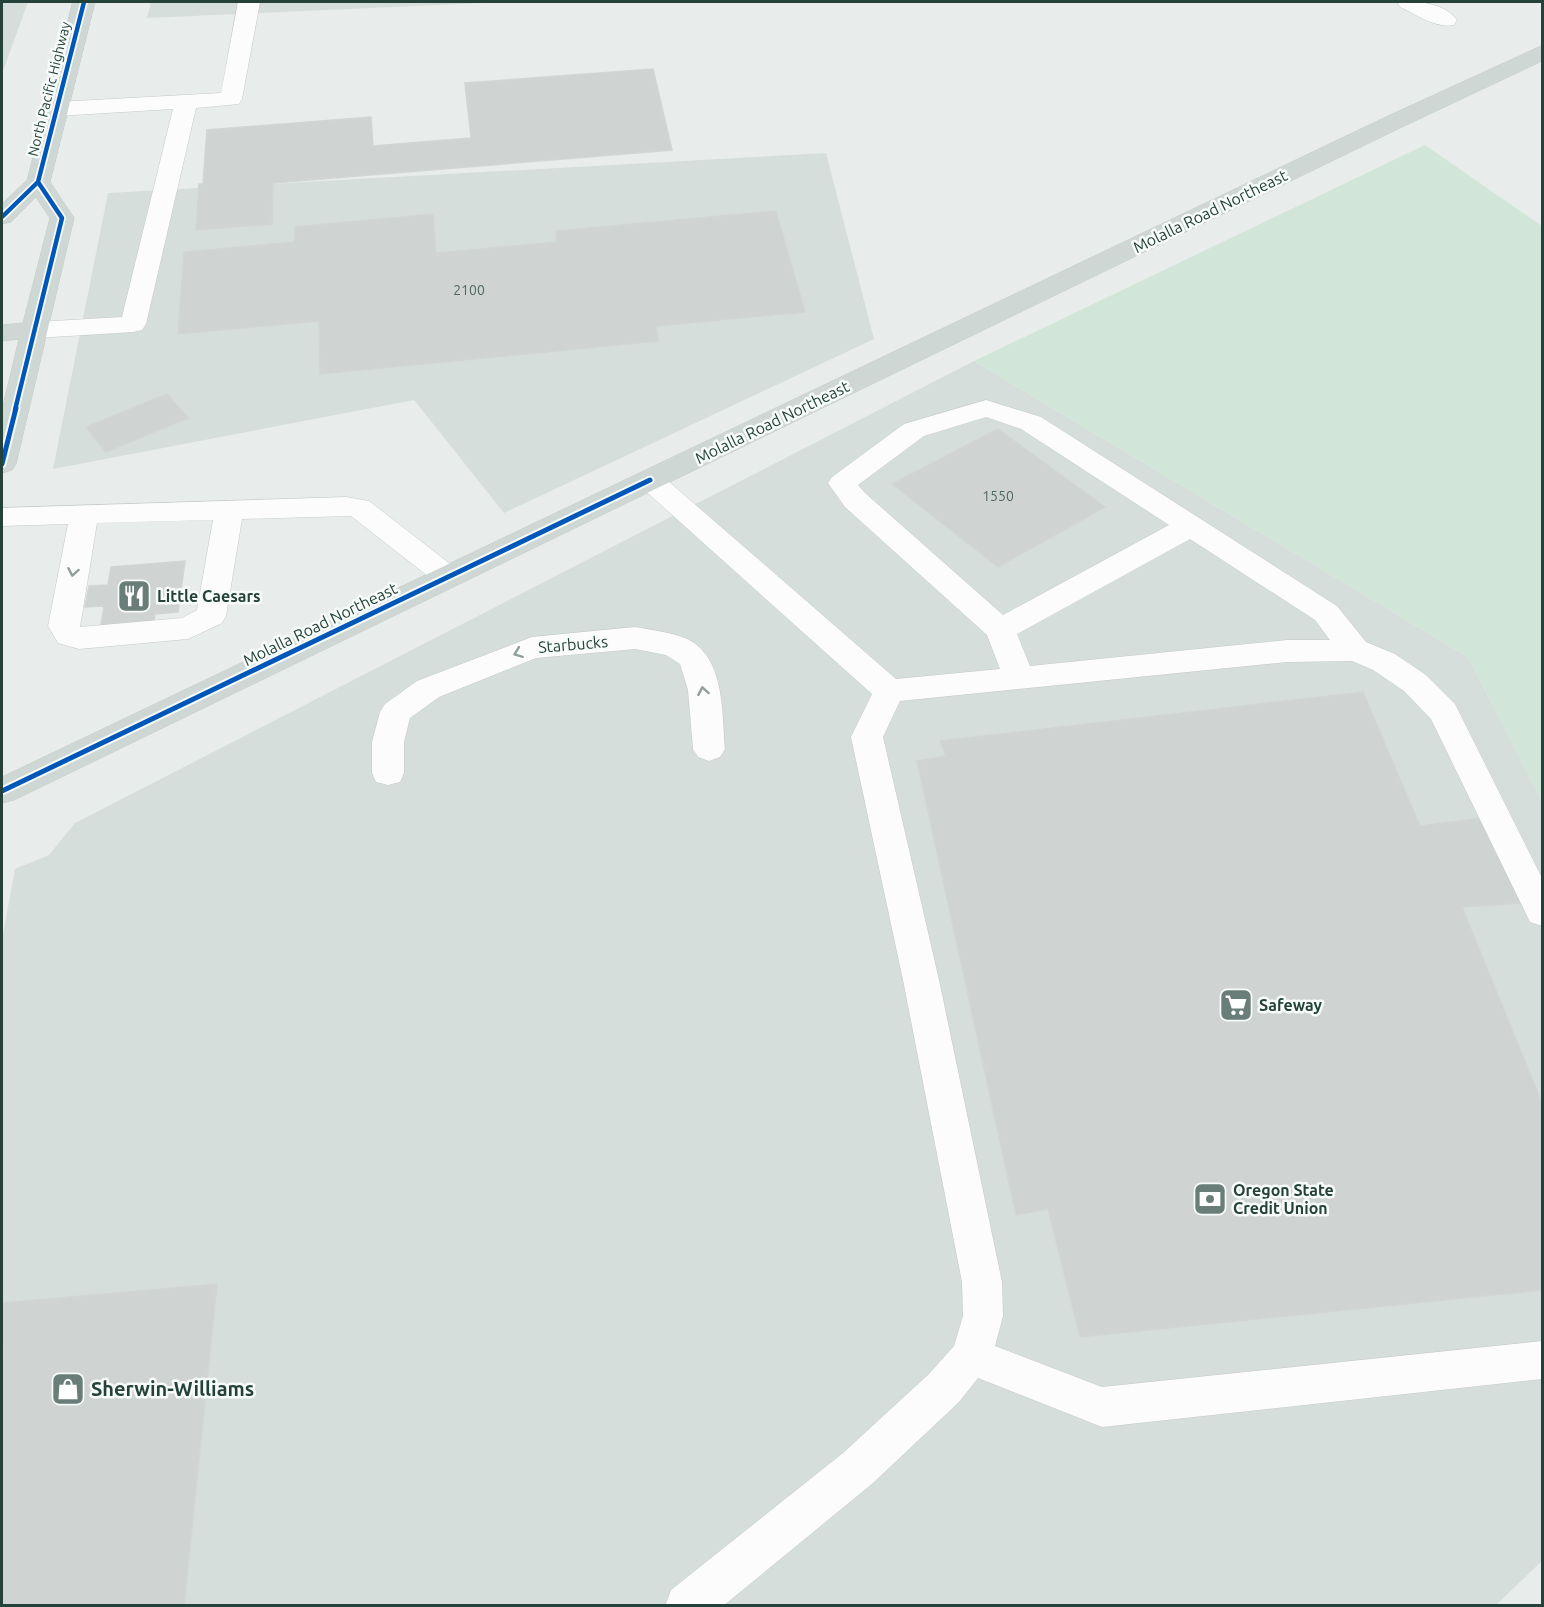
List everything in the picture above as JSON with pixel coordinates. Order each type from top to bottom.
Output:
[{"type":"main road","name":"North Pacific Highway","points":[[2,217],[38,182],[84,2]]},
{"type":"main road","name":"Molalla Road Northeast","points":[[2,791],[1542,53]]},
{"type":"main road","name":"North Pacific Highway","points":[[2,464],[62,218],[38,182]]},
{"type":"main road","points":[[2,333],[36,330]]},
{"type":"lane","points":[[57,109],[231,99],[249,2]]},
{"type":"lane","points":[[1408,2],[1446,20]]},
{"type":"lane","points":[[36,330],[133,324],[186,102]]},
{"type":"lane","points":[[1019,678],[1000,630],[855,500],[842,483],[914,430],[986,408],[1031,423],[1326,613],[1355,650]]},
{"type":"lane","points":[[650,480],[889,691],[1287,651],[1355,650],[1384,662],[1414,683],[1444,712],[1542,912]]},
{"type":"lane","points":[[2,517],[346,506],[359,508],[448,577]]},
{"type":"lane","points":[[84,514],[63,626],[69,634],[79,638],[188,628],[211,616],[229,510]]},
{"type":"lane","points":[[1000,630],[1190,526]]},
{"type":"lane","name":"Starbucks","points":[[388,773],[388,742],[396,712],[428,689],[532,648],[635,638],[675,646],[694,658],[704,690],[709,749]]},
{"type":"lane","points":[[687,1605],[867,1460],[944,1388],[971,1356],[982,1316],[982,1282],[921,980],[867,737],[889,691]]},
{"type":"lane","points":[[971,1356],[1102,1407],[1542,1360]]},
{"type":"shaded area","points":[[2,2],[28,2],[2,74]]},
{"type":"shaded area","points":[[151,2],[507,2],[147,18]]},
{"type":"shaded area","points":[[826,153],[874,339],[504,513],[414,400],[53,469],[108,193]]},
{"type":"shaded area","points":[[974,361],[1468,657],[1542,802],[1542,1561],[1496,1605],[2,1606],[2,939],[15,869],[49,855],[75,823]]},
{"type":"green space","points":[[1425,145],[1542,226],[1542,802],[1468,657],[974,361]]},
{"type":"building","points":[[653,69],[672,150],[273,183],[272,224],[196,230],[199,184],[203,184],[207,130],[371,117],[373,146],[471,138],[465,83]]},
{"type":"building","points":[[776,211],[805,312],[656,326],[658,341],[320,374],[319,321],[178,334],[184,252],[294,242],[295,227],[433,214],[436,253],[557,242],[556,231]]},
{"type":"building","points":[[167,394],[188,418],[106,452],[86,427]]},
{"type":"building","points":[[998,429],[1105,507],[998,567],[892,484]]},
{"type":"building","name":"Little Caesars","points":[[185,561],[178,612],[155,614],[154,622],[101,626],[104,606],[85,607],[89,586],[108,585],[111,567]]},
{"type":"building","name":"Safeway","points":[[1363,692],[1420,826],[1482,818],[1522,903],[1462,907],[1542,1103],[1542,1290],[1080,1337],[1048,1209],[1016,1215],[917,761],[946,756],[940,741]]},
{"type":"building","points":[[217,1284],[184,1606],[2,1606],[2,1364],[4,1348],[2,1348],[2,1303]]},
{"type":"cycle path","points":[[2,217],[38,182],[84,2]]},
{"type":"cycle path","points":[[2,464],[62,218],[38,182]]},
{"type":"cycle path","points":[[2,791],[650,480]]},
{"type":"place","name":"Little Caesars","points":[[134,596]]},
{"type":"place","name":"Safeway","points":[[1236,1005]]},
{"type":"place","name":"Oregon State Credit Union","points":[[1210,1199]]},
{"type":"place","name":"Sherwin-Williams","points":[[68,1389]]}]
